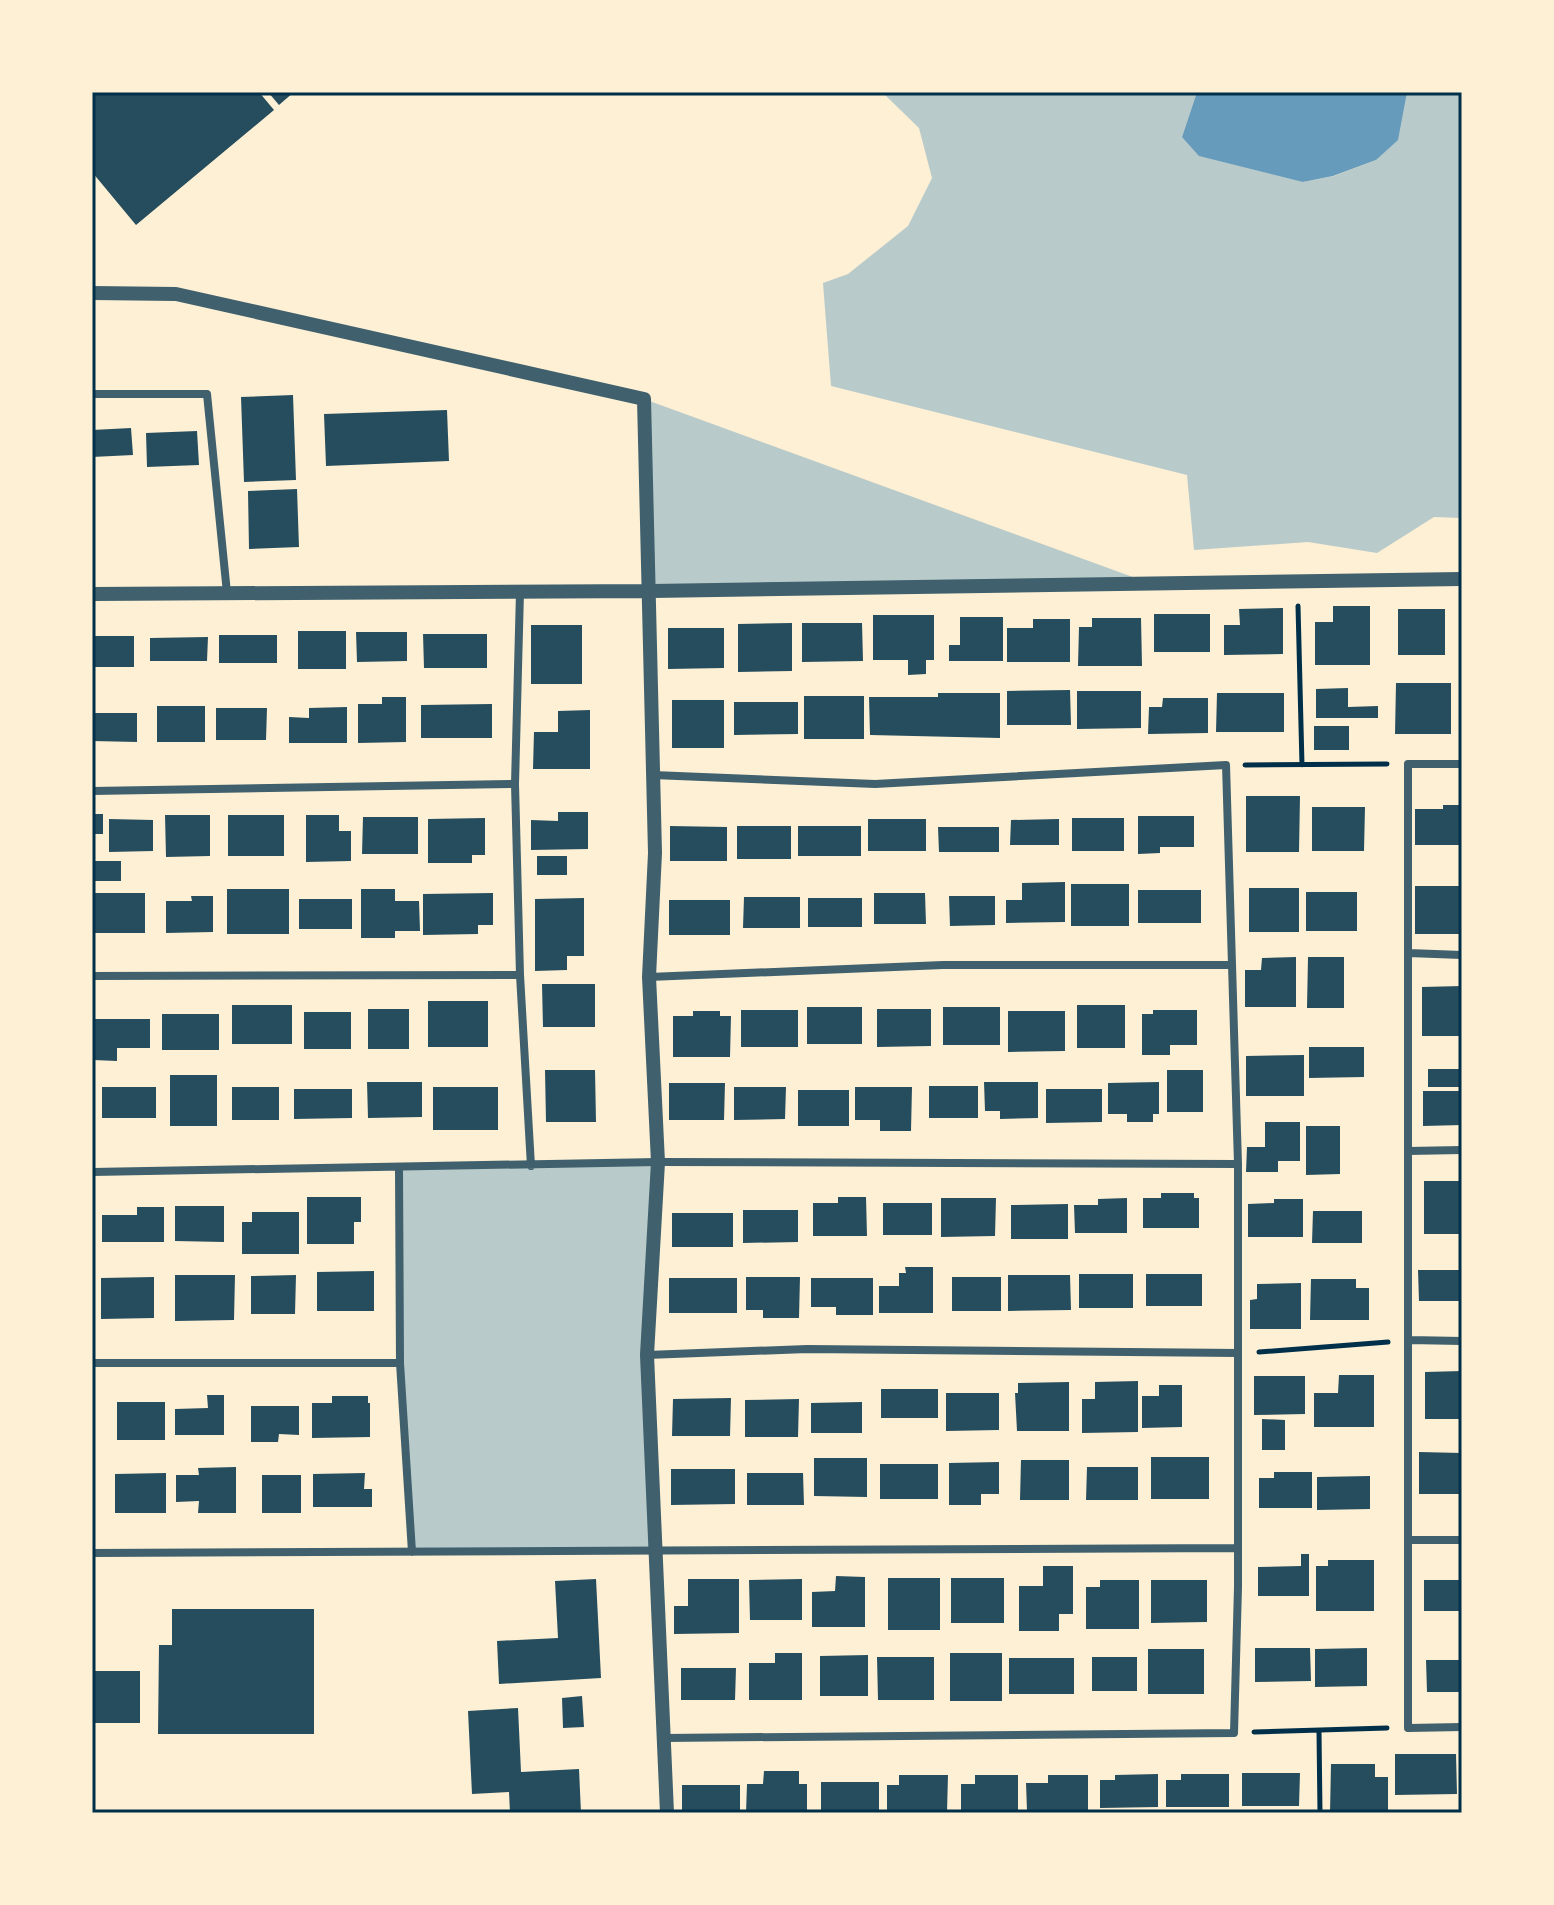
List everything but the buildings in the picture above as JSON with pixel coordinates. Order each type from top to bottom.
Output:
[{"type":"street","points":[[92,293],[176,294],[644,399],[655,853],[649,977],[658,1162],[647,1355],[667,1813]]},
{"type":"street","points":[[92,394],[207,394],[227,593]]},
{"type":"street","points":[[92,594],[649,591],[1462,579]]},
{"type":"street","points":[[520,592],[515,784],[520,975],[531,1166]]},
{"type":"street","points":[[1462,764],[1408,764],[1408,1728],[1462,1727]]},
{"type":"street","points":[[653,775],[875,784],[1226,765],[1238,1164],[1238,1548],[1234,1733],[664,1738]]},
{"type":"street","points":[[92,791],[515,784]]},
{"type":"street","points":[[1408,953],[1462,955]]},
{"type":"street","points":[[649,977],[943,965],[1232,965]]},
{"type":"street","points":[[92,976],[520,975]]},
{"type":"street","points":[[1408,1151],[1462,1150]]},
{"type":"street","points":[[92,1172],[658,1162],[1238,1164]]},
{"type":"street","points":[[399,1168],[400,1363],[412,1552]]},
{"type":"street","points":[[1409,1340],[1462,1341]]},
{"type":"street","points":[[647,1355],[807,1349],[1238,1353]]},
{"type":"street","points":[[92,1363],[400,1363]]},
{"type":"street","points":[[1409,1540],[1462,1540]]},
{"type":"street","points":[[92,1553],[1238,1548]]},
{"type":"path","points":[[1297,581],[1302,765]]},
{"type":"path","points":[[1226,765],[1408,764]]},
{"type":"path","points":[[1238,1353],[1409,1340]]},
{"type":"path","points":[[1234,1733],[1408,1728]]},
{"type":"path","points":[[1319,1731],[1320,1813]]},
{"type":"shaded area","points":[[882,92],[1197,92],[1182,137],[1303,182],[1334,176],[1376,160],[1407,92],[1462,92],[1462,518],[1434,517],[1377,553],[1308,542],[1194,550],[1187,475],[831,386],[823,283],[848,274],[908,226],[932,178],[919,128]]},
{"type":"shaded area","points":[[644,399],[1152,584],[649,591]]},
{"type":"shaded area","points":[[658,1162],[647,1355],[656,1551],[412,1552],[400,1363],[399,1168]]},
{"type":"water","points":[[1197,92],[1407,92],[1398,140],[1376,160],[1333,176],[1303,182],[1199,156],[1182,137]]}]
